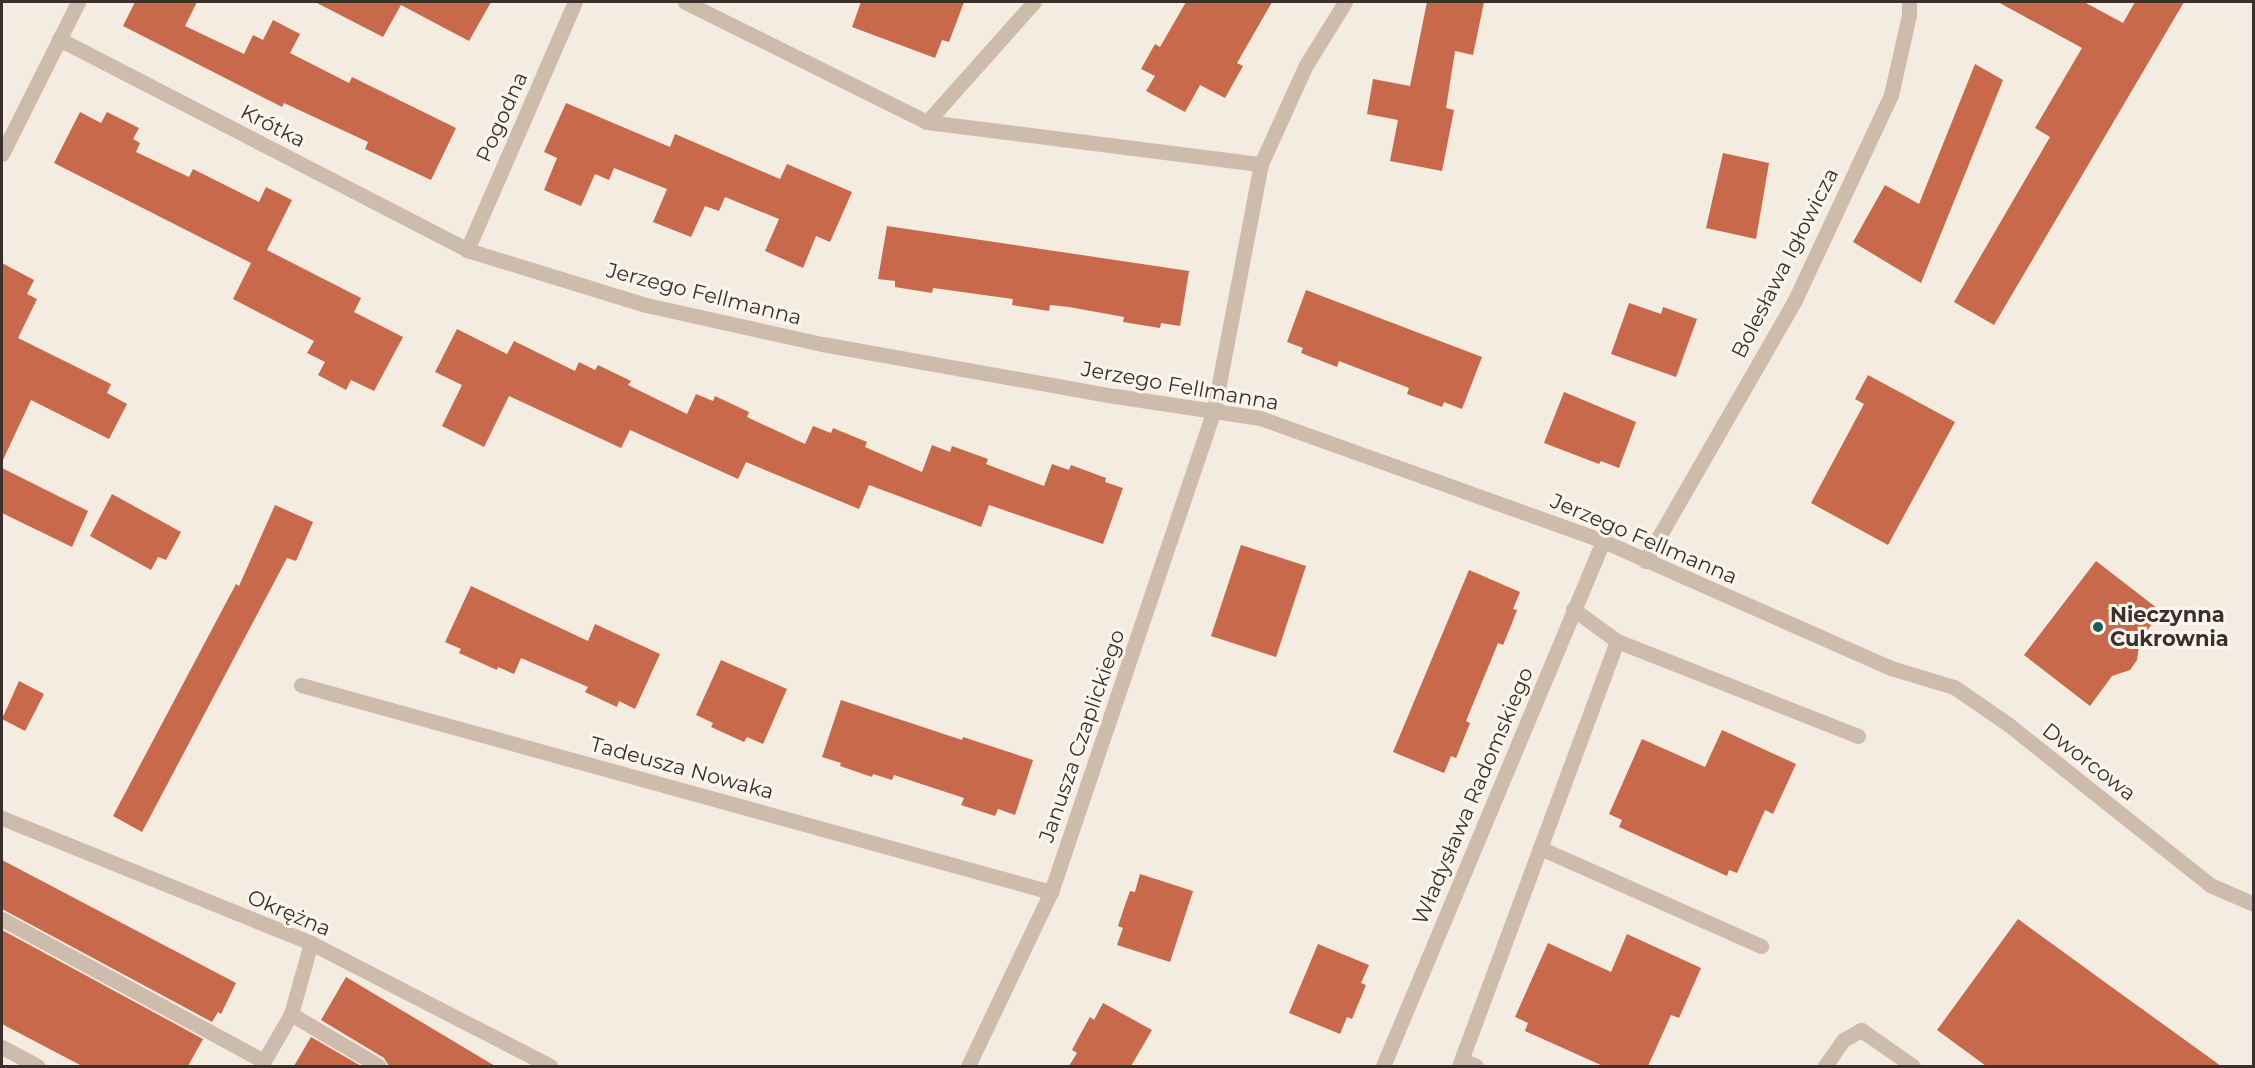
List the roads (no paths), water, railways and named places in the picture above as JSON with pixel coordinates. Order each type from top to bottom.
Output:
[{"type":"street","points":[[2,154],[78,2]]},
{"type":"street","name":"Pogodna","points":[[467,249],[575,2]]},
{"type":"street","points":[[686,2],[927,122],[1261,164]]},
{"type":"street","points":[[927,122],[1035,2]]},
{"type":"street","points":[[1214,410],[1261,164],[1306,65],[1345,2]]},
{"type":"street","name":"Bolesława Igłowicza","points":[[1645,561],[1799,291],[1891,95],[1909,15],[1909,2]]},
{"type":"street","name":"Krótka","points":[[59,39],[467,249]]},
{"type":"street","name":"Jerzego Fellmanna","points":[[467,249],[646,305],[822,344],[1260,418],[1603,541],[1891,668]]},
{"type":"street","name":"Janusza Czaplickiego","points":[[968,1066],[1051,892],[1214,410]]},
{"type":"street","name":"Władysława Radomskiego","points":[[1383,1066],[1603,541]]},
{"type":"street","points":[[1573,609],[1617,641],[1858,736]]},
{"type":"street","points":[[1465,1064],[1540,848],[1617,641]]},
{"type":"street","name":"Dworcowa","points":[[1891,668],[1954,687],[2009,725],[2210,885],[2253,904]]},
{"type":"street","name":"Tadeusza Nowaka","points":[[301,685],[1051,892]]},
{"type":"street","name":"Okrężna","points":[[2,818],[311,943],[550,1066]]},
{"type":"street","points":[[1540,848],[1761,946]]},
{"type":"street","points":[[2,919],[263,1064],[291,1014],[311,943]]},
{"type":"street","points":[[291,1014],[379,1066]]},
{"type":"street","points":[[1824,1066],[1844,1040],[1861,1030],[1913,1066]]},
{"type":"street","points":[[2,1047],[38,1066]]},
{"type":"place","name":"Nieczynna Cukrownia","points":[[2098,627]]}]
